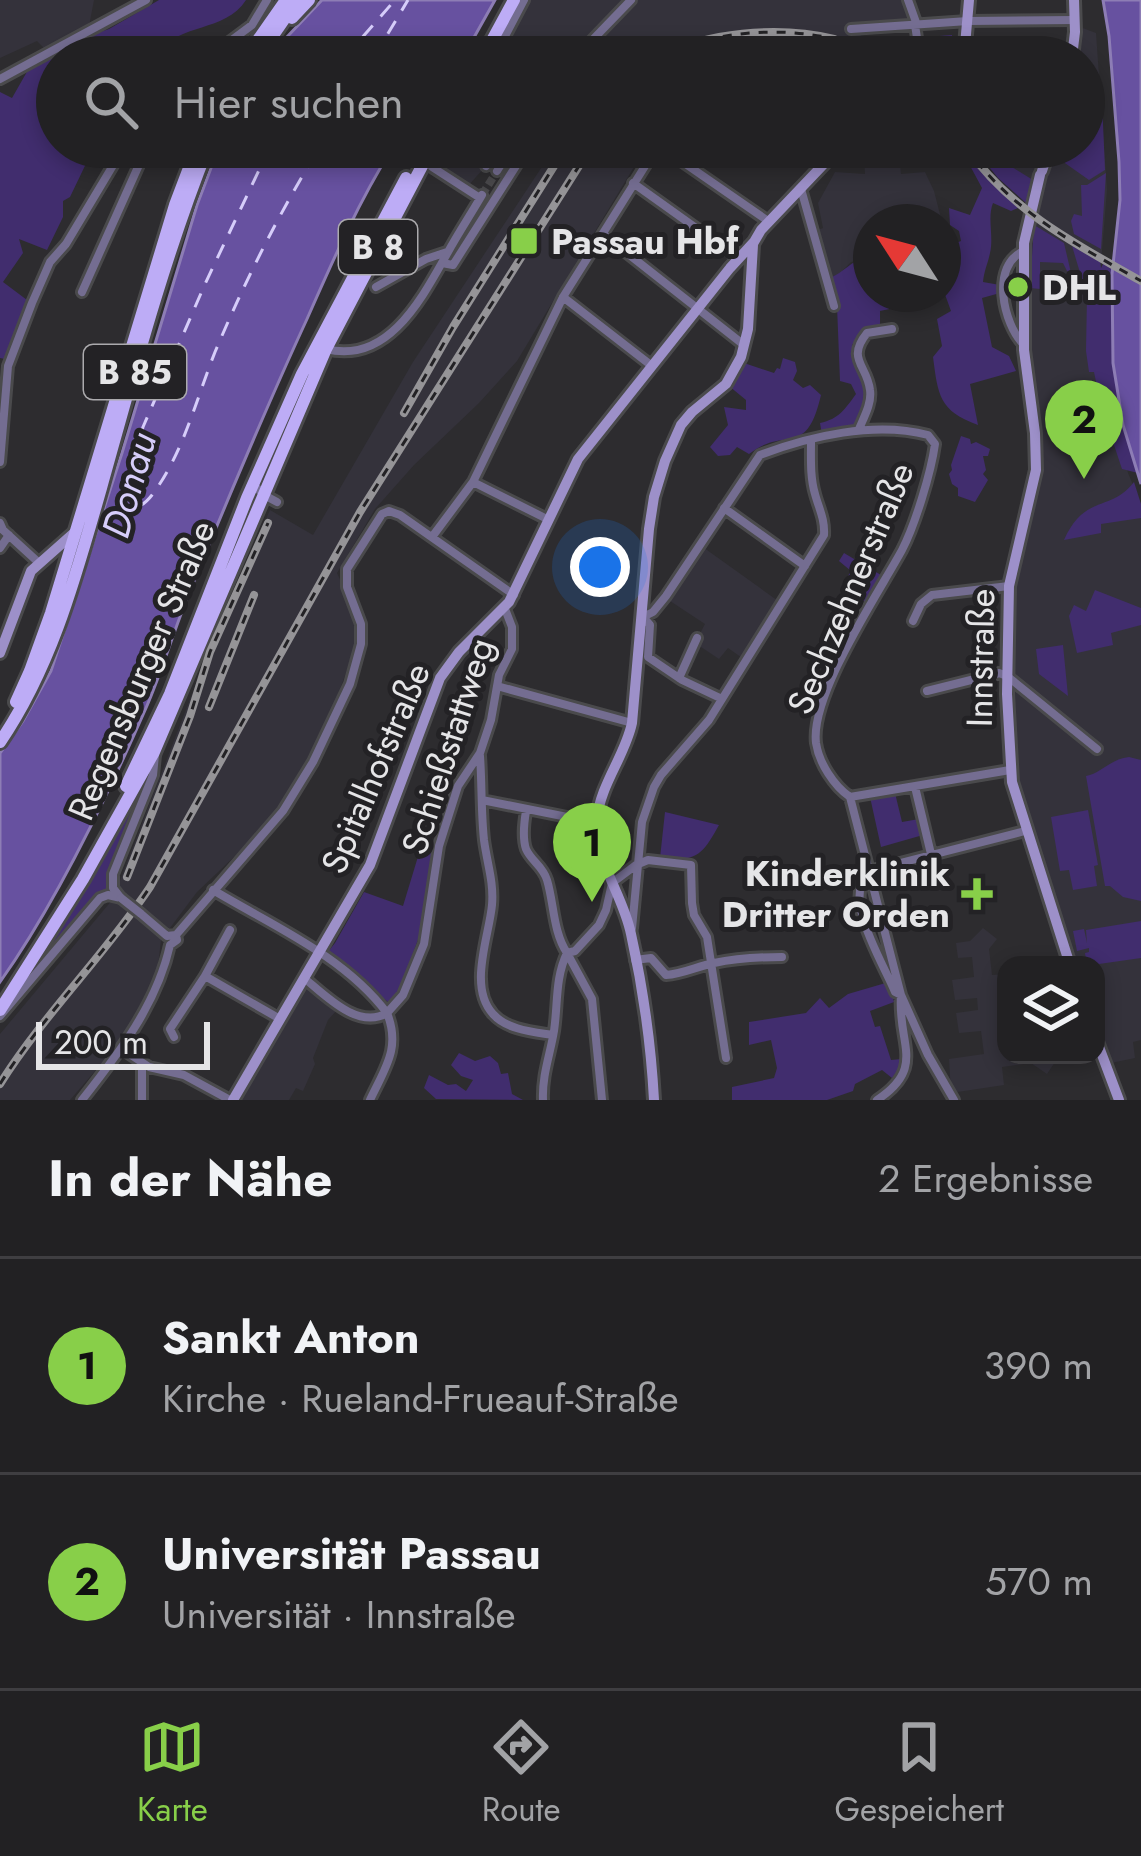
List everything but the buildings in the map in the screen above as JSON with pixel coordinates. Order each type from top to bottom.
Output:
[{"type":"main road","points":[[493,36],[515,0]]},
{"type":"main road","points":[[265,36],[297,1]]},
{"type":"main road","points":[[268,36],[270,31]]},
{"type":"main road","name":"B 85","points":[[0,729],[30,671],[75,557],[79,528],[189,168]]},
{"type":"main road","name":"B 85","points":[[0,742],[39,675],[201,168]]},
{"type":"main road","name":"Regensburger Straße","points":[[0,1013],[154,752],[265,494],[302,374],[322,347],[366,250],[419,168]]},
{"type":"main road","name":"Regensburger Straße","points":[[83,879],[265,494]]},
{"type":"main road","name":"B 8","points":[[152,735],[154,752]]},
{"type":"street","points":[[79,36],[146,0]]},
{"type":"street","points":[[238,36],[252,26],[267,0]]},
{"type":"street","points":[[504,36],[515,0]]},
{"type":"street","points":[[596,36],[631,0]]},
{"type":"street","points":[[908,0],[917,36]]},
{"type":"street","points":[[966,36],[968,0]]},
{"type":"street","points":[[1074,0],[1074,36]]},
{"type":"street","points":[[851,29],[1075,20]]},
{"type":"street","points":[[0,79],[36,60]]},
{"type":"street","points":[[0,462],[8,365],[50,262],[67,244],[112,168]]},
{"type":"street","points":[[82,292],[138,168]]},
{"type":"street","points":[[322,347],[359,348],[382,338],[406,320],[442,263],[481,197],[434,168]]},
{"type":"street","points":[[442,263],[453,265],[515,168]]},
{"type":"street","points":[[432,537],[472,482],[563,297],[644,168]]},
{"type":"street","points":[[690,168],[768,221]]},
{"type":"street","name":"Spitalhofstraße","points":[[231,1100],[376,853],[440,678],[514,595],[578,460],[768,221],[820,168]]},
{"type":"street","name":"Innstraße","points":[[1043,168],[1024,250],[1024,345],[1036,470],[1009,586],[1007,676],[1010,770],[1025,831],[1067,956]]},
{"type":"street","points":[[634,183],[751,271]]},
{"type":"street","points":[[801,188],[834,306]]},
{"type":"street","points":[[604,235],[745,346]]},
{"type":"street","points":[[654,1100],[631,931],[598,842],[597,823],[601,800],[632,723],[649,529],[665,461],[686,418],[726,384],[745,346],[754,242]]},
{"type":"street","name":"Innstraße","points":[[1024,250],[1009,260],[1003,278],[1009,316],[1024,345]]},
{"type":"street","points":[[376,287],[448,251]]},
{"type":"street","points":[[563,297],[652,366]]},
{"type":"street","points":[[859,429],[870,389],[857,356],[858,345],[868,333],[892,329]]},
{"type":"street","name":"Sechzehnerstraße","points":[[643,617],[666,596],[760,455],[859,429],[922,433],[935,444],[908,536],[835,674],[817,722],[816,746],[826,771],[850,797],[901,995],[954,1100]]},
{"type":"street","points":[[631,931],[642,822],[654,787],[709,720],[824,535],[812,475],[811,441]]},
{"type":"street","points":[[472,482],[549,520]]},
{"type":"street","points":[[724,508],[806,566]]},
{"type":"street","points":[[82,1100],[143,1014],[170,938],[284,811],[313,763],[357,664],[361,644],[361,624],[346,569],[377,520],[389,511],[400,515],[514,595]]},
{"type":"street","points":[[0,523],[38,562]]},
{"type":"street","points":[[0,653],[27,579],[38,562],[79,528]]},
{"type":"street","points":[[0,548],[9,535]]},
{"type":"street","points":[[50,553],[75,557]]},
{"type":"street","points":[[913,621],[920,604],[932,595],[1009,586]]},
{"type":"street","name":"Schießstattweg","points":[[370,1100],[393,1051],[387,1013],[403,995],[424,944],[439,846],[458,786],[480,752],[513,640],[505,609]]},
{"type":"street","points":[[643,617],[650,626],[647,657],[721,698]]},
{"type":"street","points":[[679,678],[697,638]]},
{"type":"street","points":[[928,691],[1007,676],[1097,749]]},
{"type":"street","points":[[497,686],[632,723]]},
{"type":"street","points":[[154,752],[153,775],[112,882],[122,898],[170,938]]},
{"type":"street","points":[[480,752],[486,855],[492,875],[481,984],[484,1001],[503,1022],[554,1035]]},
{"type":"street","points":[[850,797],[1010,770]]},
{"type":"street","points":[[915,787],[931,854]]},
{"type":"street","points":[[482,800],[597,823]]},
{"type":"street","points":[[526,811],[524,844],[546,874],[557,930],[592,999],[602,1100]]},
{"type":"street","points":[[869,871],[1025,831]]},
{"type":"street","points":[[567,952],[575,951],[598,925],[612,883],[636,865],[648,860],[691,865],[694,915],[704,930],[712,963],[726,1058]]},
{"type":"street","name":"Sechzehnerstraße","points":[[869,871],[859,885],[864,919],[872,947],[901,995]]},
{"type":"street","points":[[213,890],[320,952],[365,987],[387,1013],[363,1018],[304,978]]},
{"type":"street","points":[[0,1013],[94,904],[108,895],[122,898]]},
{"type":"street","points":[[606,910],[623,908]]},
{"type":"street","points":[[174,1037],[170,1029],[230,930]]},
{"type":"street","points":[[543,1100],[558,976],[567,952]]},
{"type":"street","points":[[635,960],[651,958],[666,975],[712,963],[782,956]]},
{"type":"street","points":[[205,976],[280,1019]]},
{"type":"street","points":[[877,1100],[906,1072],[901,995]]},
{"type":"street","points":[[122,1049],[142,1063],[184,1075],[231,1100]]},
{"type":"street","points":[[142,1063],[142,1100]]},
{"type":"street","points":[[1105,1063],[1119,1100]]},
{"type":"shaded area","points":[[0,0],[94,0],[89,26],[71,36],[36,36],[36,41],[0,58]]},
{"type":"shaded area","points":[[159,0],[246,0],[226,18],[180,36],[88,36]]},
{"type":"shaded area","points":[[525,0],[906,0],[915,24],[863,28],[861,36],[766,36],[773,30],[760,29],[751,36],[505,36]]},
{"type":"shaded area","points":[[1080,27],[1096,33],[1079,36]]},
{"type":"shaded area","points":[[36,61],[36,168],[84,168],[70,197],[63,201],[63,217],[47,250],[19,239],[23,253],[3,282],[27,300],[5,359],[0,358],[0,92],[12,98]]},
{"type":"shaded area","points":[[1105,161],[1107,190],[1100,275],[1116,422],[1141,504],[1141,1040],[1133,1042],[1135,1058],[1111,1063],[1105,1046],[1105,956],[1074,956],[1012,782],[1011,571],[1034,487],[1027,373],[1031,364],[1029,248],[1038,198],[1032,180],[1013,168],[1105,168]]},
{"type":"shaded area","points":[[439,168],[484,168],[467,187]]},
{"type":"shaded area","points":[[541,168],[633,168],[517,361],[375,509],[337,573],[357,616],[355,647],[338,695],[292,790],[258,834],[197,892],[161,940],[158,966],[134,1019],[70,1100],[0,1100],[0,1034],[113,899],[219,624],[270,510],[313,535],[413,362]]},
{"type":"shaded area","points":[[865,168],[900,168],[901,174],[925,172],[937,204],[853,204],[853,262],[830,278],[815,231],[823,228],[818,203],[835,172],[865,174]]},
{"type":"shaded area","points":[[971,168],[980,168],[1018,208],[1011,211],[993,203],[983,282],[1000,285],[1000,293],[982,298],[992,347],[1009,356],[1016,371],[970,384],[978,425],[955,414],[943,400],[933,357],[942,346],[937,319],[961,312],[961,212],[970,215],[982,188]]},
{"type":"shaded area","points":[[990,168],[1013,168],[1033,180],[1026,203]]},
{"type":"shaded area","points":[[1072,168],[1105,168],[1089,180]]},
{"type":"shaded area","points":[[1106,173],[1101,249],[1074,234],[1071,221],[1074,214],[1082,216],[1081,185]]},
{"type":"shaded area","points":[[1034,225],[1064,243],[1071,273],[1063,263],[1040,262],[1040,289],[1030,288]]},
{"type":"shaded area","points":[[1072,246],[1100,261],[1101,268],[1104,262],[1113,267],[1116,371],[1138,473],[1122,469],[1100,414],[1086,351],[1087,296]]},
{"type":"shaded area","points":[[853,263],[853,312],[880,312],[880,328],[864,331],[852,345],[865,391],[856,425],[822,435],[820,423],[837,416],[856,394],[851,384],[840,381],[837,306],[830,278]]},
{"type":"shaded area","points":[[783,358],[795,362],[793,380],[803,388],[810,385],[821,395],[809,428],[749,454],[737,447],[730,455],[718,456],[710,447],[728,425],[724,407],[746,410],[746,400],[729,386],[744,363],[774,373]]},
{"type":"shaded area","points":[[961,436],[990,449],[983,456],[983,474],[988,480],[975,502],[958,496],[949,474]]},
{"type":"shaded area","points":[[1134,482],[1141,518],[1101,524],[1101,533],[1064,540],[1080,515],[1116,498]]},
{"type":"shaded area","points":[[700,545],[781,603],[745,660],[728,648],[719,659],[695,643],[705,624],[664,597]]},
{"type":"shaded area","points":[[844,553],[881,575],[866,602],[850,598],[841,588],[851,571],[839,561]]},
{"type":"shaded area","points":[[1095,590],[1141,608],[1141,625],[1111,633],[1113,645],[1077,653],[1069,616],[1074,605],[1086,611]]},
{"type":"shaded area","points":[[1063,645],[1068,696],[1039,674],[1036,649]]},
{"type":"shaded area","points":[[1129,757],[1141,760],[1141,901],[1105,886],[1086,776]]},
{"type":"shaded area","points":[[895,793],[902,822],[919,819],[923,835],[881,847],[870,797]]},
{"type":"shaded area","points":[[135,799],[110,889],[98,896],[46,955]]},
{"type":"shaded area","points":[[1088,810],[1097,886],[1073,890],[1069,870],[1060,871],[1051,817]]},
{"type":"shaded area","points":[[665,812],[719,825],[697,855],[660,858]]},
{"type":"shaded area","points":[[433,849],[419,937],[396,999],[388,1002],[327,953],[364,892],[403,906],[420,850]]},
{"type":"shaded area","points":[[1141,921],[1141,958],[1105,963],[1105,956],[1085,956],[1089,948],[1077,951],[1073,931],[1084,929],[1087,943],[1086,930]]},
{"type":"shaded area","points":[[983,928],[997,939],[989,949],[992,975],[997,975],[997,1064],[1024,1064],[1002,1067],[1004,1085],[951,1093],[949,1059],[984,1054],[981,1031],[959,1033],[956,1013],[978,1010],[977,998],[955,1000],[952,980],[974,977],[972,957],[958,958],[956,943],[970,941]]},
{"type":"shaded area","points":[[889,982],[894,1002],[870,1011],[891,1060],[902,1059],[892,1078],[882,1070],[855,1084],[853,1091],[827,1100],[732,1100],[732,1087],[774,1078],[777,1068],[771,1040],[749,1045],[749,1022],[806,1013],[820,998],[829,1008],[848,994]]},
{"type":"shaded area","points":[[309,986],[336,1011],[328,1020],[303,1091],[296,1088],[289,1100],[240,1100]]},
{"type":"shaded area","points":[[459,1053],[475,1061],[490,1056],[501,1074],[508,1073],[512,1094],[523,1100],[436,1099],[424,1088],[429,1075],[466,1091],[473,1080],[451,1065]]},
{"type":"shaded area","points":[[1032,1064],[1054,1064],[1047,1074]]},
{"type":"water","points":[[322,0],[495,0],[475,36],[288,36]]},
{"type":"water","points":[[1103,0],[1141,0],[1141,484],[1123,425],[1113,363],[1112,274],[1119,162]]},
{"type":"water","name":"Donau","points":[[211,168],[381,168],[276,388],[115,777],[61,884],[0,982],[0,753],[51,671]]},
{"type":"ferry route","points":[[363,36],[395,0]]},
{"type":"ferry route","points":[[387,36],[408,0]]},
{"type":"ferry route","points":[[260,168],[143,427],[124,497],[129,508],[149,498],[172,462],[238,299],[308,168]]},
{"type":"tunnel","points":[[482,195],[497,171]]},
{"type":"railway","points":[[731,36],[766,32],[818,36]]},
{"type":"railway","points":[[404,413],[553,168]]},
{"type":"railway","points":[[0,1084],[150,887],[360,512],[578,168]]},
{"type":"railway","points":[[982,168],[1023,207],[1141,281]]},
{"type":"railway","points":[[127,877],[210,652],[268,523]]},
{"type":"railway","points":[[209,707],[254,595]]},
{"type":"place","name":"Passau Hbf","points":[[524,241]]},
{"type":"place","name":"DHL","points":[[1018,287]]},
{"type":"place","name":"Universität Passau","points":[[1084,479]]},
{"type":"place","name":"Kinderklinik Dritter Orden","points":[[977,894]]},
{"type":"place","name":"Sankt Anton","points":[[592,902]]}]
